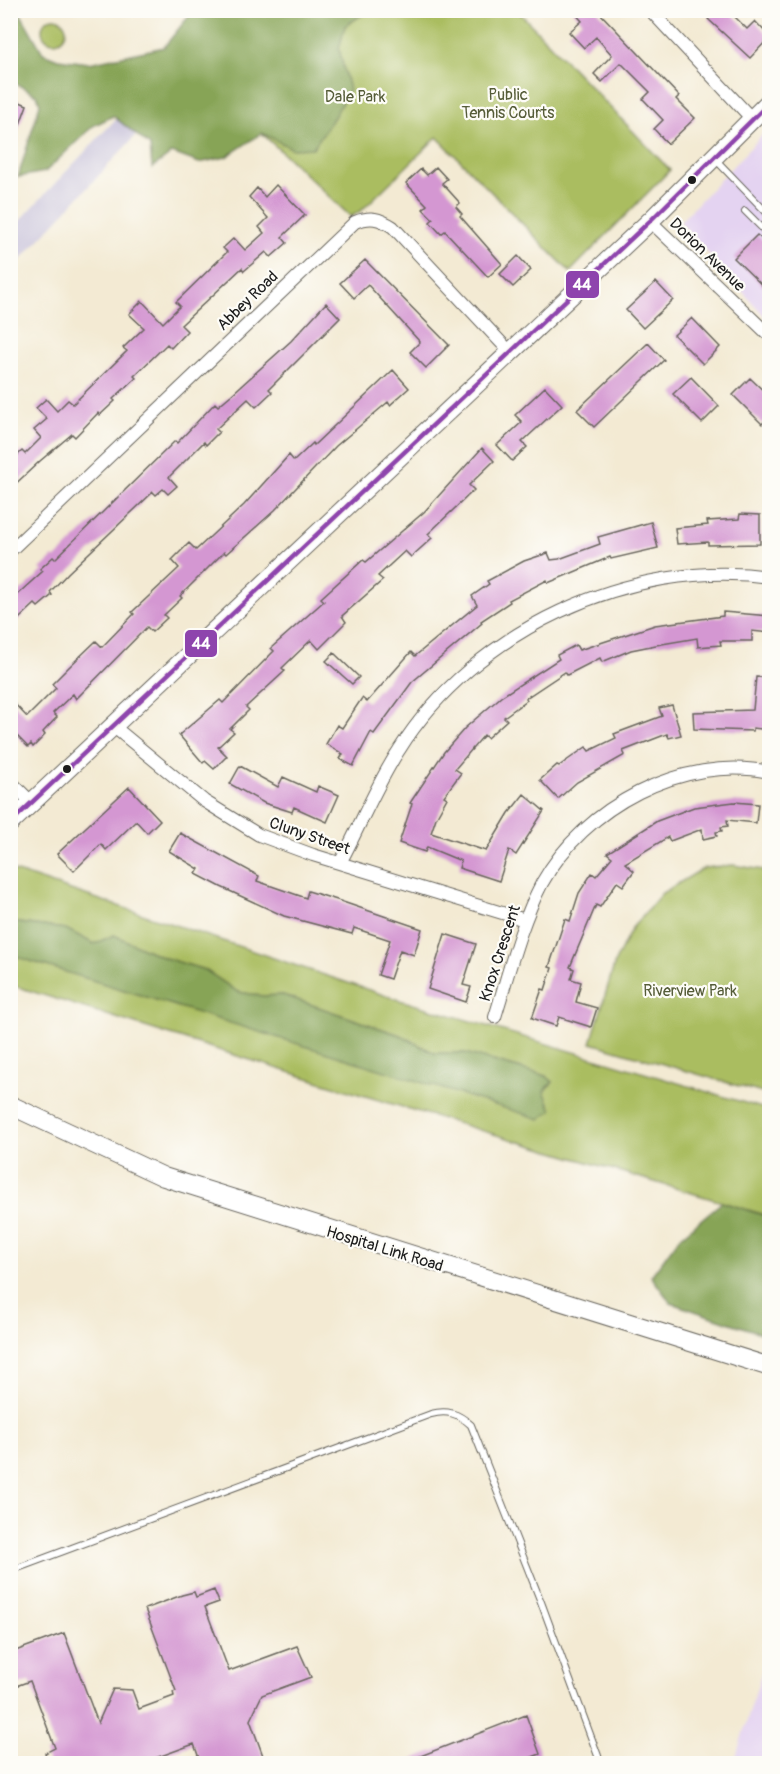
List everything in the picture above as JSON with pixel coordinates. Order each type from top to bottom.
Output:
[{"type":"street","points":[[650,10],[752,119]]},
{"type":"street","points":[[10,823],[650,221],[770,100]]},
{"type":"street","name":"Abbey Road","points":[[10,551],[355,222],[369,217],[393,227],[510,352]]},
{"type":"street","name":"Dorion Avenue","points":[[650,221],[770,336]]},
{"type":"street","points":[[340,863],[399,750],[449,689],[487,654],[545,620],[609,593],[642,584],[710,575],[770,577]]},
{"type":"street","name":"Cluny Street","points":[[113,726],[204,801],[258,835],[340,863],[525,920]]},
{"type":"street","name":"Knox Crescent","points":[[495,1017],[525,920],[543,881],[580,833],[633,794],[665,782],[699,773],[729,769],[770,772]]},
{"type":"street","points":[[10,781],[32,802]]},
{"type":"street","name":"Hospital Link Road","points":[[10,1105],[164,1177],[770,1367]]},
{"type":"lane","points":[[714,158],[770,216]]},
{"type":"lane","points":[[745,211],[770,236]]},
{"type":"lane","points":[[10,1571],[431,1414],[442,1412],[456,1414],[471,1425],[541,1602],[601,1764]]},
{"type":"shaded area","points":[[132,102],[152,118],[11,270],[11,230]]},
{"type":"shaded area","points":[[769,128],[769,321],[680,222]]},
{"type":"shaded area","points":[[769,1648],[769,1763],[734,1763]]},
{"type":"green space","points":[[10,11],[20,13],[43,53],[58,59],[89,63],[164,47],[193,11],[368,11],[345,26],[339,49],[349,90],[313,148],[293,149],[262,133],[226,157],[199,163],[172,153],[152,168],[150,146],[113,116],[93,126],[45,172],[18,177],[40,104],[37,95],[11,81]]},
{"type":"green space","name":"Dale Park","points":[[314,11],[518,11],[670,170],[570,272],[437,137],[362,210],[351,217],[254,126]]},
{"type":"green space","points":[[54,18],[59,19],[65,25],[65,35],[59,41],[54,42],[49,41],[43,35],[42,30],[43,25],[49,19]]},
{"type":"green space","name":"Riverview Park","points":[[733,865],[769,871],[769,1095],[591,1043],[615,962],[632,928],[662,893],[704,868]]},
{"type":"green space","points":[[11,870],[393,998],[769,1110],[769,1216],[362,1095],[11,985],[11,955],[540,1118],[551,1110],[544,1091],[553,1082],[546,1076],[465,1053],[434,1053],[400,1035],[283,995],[263,996],[238,992],[205,970],[165,958],[114,935],[94,944],[65,929],[11,922]]},
{"type":"green space","points":[[11,922],[66,929],[94,944],[114,935],[165,958],[205,970],[238,992],[263,996],[283,995],[400,1035],[434,1053],[465,1053],[546,1076],[553,1082],[544,1091],[552,1110],[540,1119],[11,955]]},
{"type":"green space","points":[[722,1202],[769,1217],[769,1336],[671,1303],[651,1276],[679,1238]]},
{"type":"building","points":[[572,10],[597,10],[679,96],[676,99],[695,118],[668,144],[654,129],[663,120],[643,99],[650,92],[621,63],[602,82],[594,74],[612,55],[596,37],[584,48],[569,32],[582,21]]},
{"type":"building","points":[[717,10],[728,10],[747,29],[755,21],[770,37],[750,58],[708,19]]},
{"type":"building","points":[[10,98],[27,105],[12,146],[10,146]]},
{"type":"building","points":[[436,167],[447,179],[442,183],[460,203],[456,207],[462,214],[460,216],[502,264],[488,277],[445,231],[441,234],[430,222],[433,219],[423,209],[427,205],[406,183],[421,169],[427,175]]},
{"type":"building","points":[[276,185],[305,215],[282,237],[287,243],[271,257],[266,252],[244,271],[242,268],[181,325],[187,331],[171,348],[167,344],[134,376],[136,378],[113,399],[115,401],[100,415],[98,413],[75,437],[72,434],[10,489],[10,462],[22,451],[25,454],[41,438],[34,430],[47,419],[36,408],[46,399],[57,411],[68,400],[73,404],[127,351],[123,348],[144,328],[129,314],[142,301],[163,323],[180,306],[176,302],[227,252],[223,248],[234,238],[245,250],[264,233],[259,227],[268,218],[249,197],[257,188],[265,197]]},
{"type":"building","points":[[757,235],[770,246],[770,293],[734,258]]},
{"type":"building","points":[[518,256],[531,270],[513,287],[500,274]]},
{"type":"building","points":[[365,260],[449,345],[426,368],[410,352],[420,342],[368,285],[354,298],[340,283]]},
{"type":"building","points":[[656,282],[673,300],[643,328],[626,310]]},
{"type":"building","points":[[326,303],[340,318],[269,389],[272,392],[256,407],[248,399],[216,429],[219,432],[206,445],[204,442],[169,477],[177,486],[168,494],[163,489],[156,495],[153,492],[68,573],[50,592],[52,595],[38,607],[35,604],[10,627],[10,601],[43,571],[40,569],[53,557],[55,559],[175,441],[177,443],[215,403],[218,406],[291,341]]},
{"type":"building","points":[[692,318],[720,347],[703,364],[674,335]]},
{"type":"building","points":[[648,343],[664,360],[594,427],[577,410]]},
{"type":"building","points":[[393,370],[409,388],[390,405],[388,402],[336,446],[275,510],[226,554],[224,552],[180,596],[182,598],[164,615],[167,618],[152,632],[147,627],[76,699],[73,694],[53,713],[57,717],[43,732],[45,735],[33,747],[31,744],[28,747],[10,729],[10,699],[27,717],[56,688],[52,684],[71,665],[96,641],[102,647],[134,614],[132,612],[179,568],[172,560],[189,543],[196,550],[244,505],[289,455],[294,461],[313,443],[314,445]]},
{"type":"building","points":[[691,377],[719,406],[702,423],[673,394]]},
{"type":"building","points":[[750,378],[770,397],[770,416],[762,424],[733,395]]},
{"type":"building","points":[[545,387],[562,405],[522,442],[527,447],[512,461],[497,445],[522,422],[515,415]]},
{"type":"building","points":[[482,448],[494,461],[469,485],[474,490],[428,534],[432,538],[411,557],[405,551],[378,576],[383,580],[342,616],[346,622],[319,649],[311,640],[282,668],[285,671],[246,707],[249,710],[230,729],[234,732],[218,747],[227,756],[214,769],[205,761],[203,763],[179,735],[220,700],[223,703],[274,651],[271,648],[324,601],[321,598],[363,560],[366,562],[424,512]]},
{"type":"building","points":[[740,514],[760,515],[760,544],[708,545],[708,542],[677,544],[675,528],[708,525],[707,521],[739,519]]},
{"type":"building","points":[[651,522],[658,548],[611,559],[610,557],[548,583],[547,580],[509,600],[510,602],[481,621],[482,623],[412,682],[374,734],[371,732],[353,766],[340,759],[343,754],[326,744],[337,725],[342,728],[362,698],[367,702],[411,652],[415,656],[477,605],[472,596],[489,584],[487,581],[524,561],[548,553],[551,560],[559,559],[600,544],[598,537]]},
{"type":"building","points":[[723,612],[770,616],[770,633],[752,631],[752,641],[720,641],[721,645],[698,647],[697,638],[656,645],[631,650],[602,662],[600,658],[567,675],[565,672],[526,698],[527,700],[504,717],[507,720],[487,738],[484,735],[455,769],[461,773],[444,796],[447,798],[431,833],[486,851],[509,813],[524,794],[544,811],[516,855],[509,850],[499,881],[459,868],[461,861],[427,847],[425,852],[399,843],[412,804],[410,803],[444,752],[465,728],[502,696],[559,659],[557,655],[576,645],[579,650],[655,625],[723,616]]},
{"type":"building","points":[[334,653],[359,677],[352,684],[326,661]]},
{"type":"building","points":[[756,677],[770,678],[770,730],[694,729],[693,712],[753,710]]},
{"type":"building","points":[[672,705],[681,735],[669,738],[667,734],[623,751],[625,755],[577,782],[558,799],[540,780],[557,765],[559,766],[586,747],[589,751],[616,738],[614,734],[662,716],[659,708]]},
{"type":"building","points":[[240,766],[278,787],[283,777],[316,792],[318,786],[339,795],[327,822],[294,807],[292,812],[264,803],[230,784]]},
{"type":"building","points":[[129,787],[160,820],[147,833],[136,821],[106,850],[101,844],[74,871],[57,854]]},
{"type":"building","points":[[734,802],[758,804],[756,823],[727,820],[728,826],[721,827],[722,831],[716,832],[717,836],[703,839],[702,829],[670,841],[668,837],[625,863],[634,871],[623,886],[617,882],[600,907],[596,905],[570,967],[574,969],[571,979],[581,982],[576,1002],[597,1008],[591,1027],[559,1017],[556,1026],[532,1018],[542,989],[545,990],[552,968],[549,967],[565,919],[570,921],[579,893],[592,873],[596,876],[612,857],[607,853],[657,821],[694,807]]},
{"type":"building","points":[[180,833],[259,876],[257,881],[306,898],[308,891],[422,929],[414,955],[400,950],[390,979],[378,975],[390,940],[354,928],[352,934],[284,916],[221,887],[196,874],[199,869],[169,851]]},
{"type":"building","points":[[445,934],[476,944],[463,985],[471,987],[466,1002],[428,989]]},
{"type":"building","points":[[214,1590],[219,1602],[205,1607],[229,1671],[297,1646],[311,1677],[262,1695],[250,1720],[266,1764],[201,1764],[194,1744],[139,1764],[49,1764],[45,1753],[55,1748],[30,1681],[16,1686],[10,1672],[10,1653],[64,1633],[98,1723],[113,1689],[132,1690],[139,1709],[174,1696],[173,1692],[176,1691],[145,1609],[182,1595],[194,1592],[196,1597]]},
{"type":"building","points":[[526,1715],[540,1754],[515,1764],[400,1764]]},
{"type":"transit line","name":"44","points":[[10,823],[650,221],[770,102]]},
{"type":"park label","name":"Public Tennis Courts","points":[[508,103]]}]
